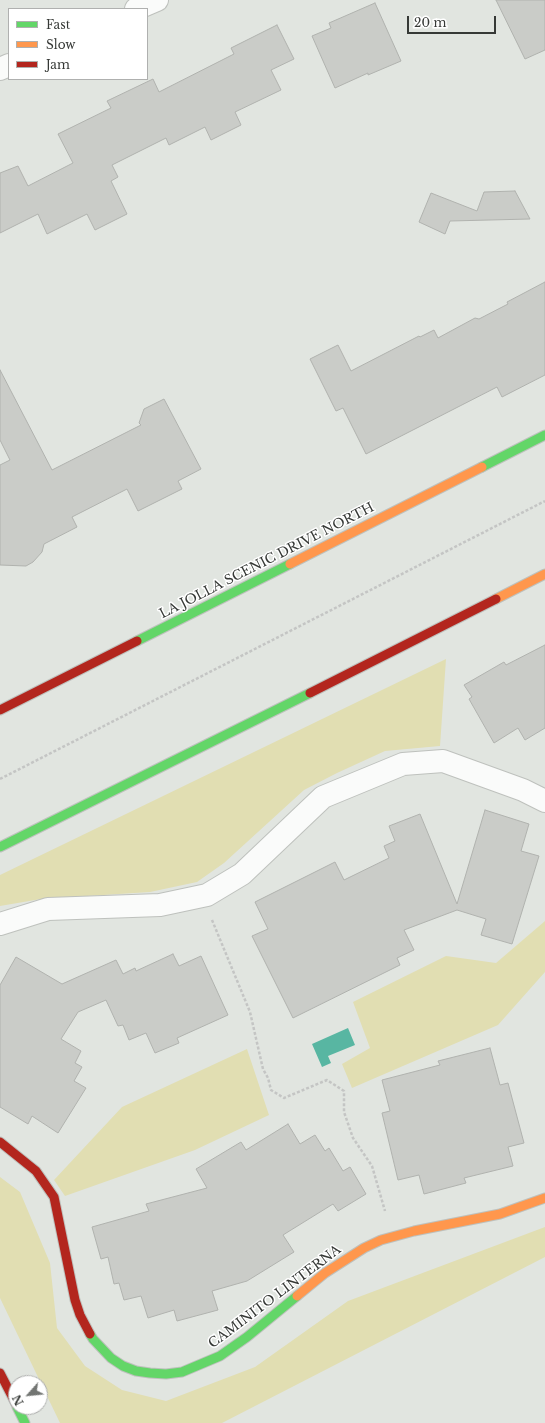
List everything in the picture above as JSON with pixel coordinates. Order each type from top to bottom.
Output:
[{"type":"main road","name":"LA JOLLA SCENIC DRIVE NORTH","points":[[0,710],[545,435]]},
{"type":"main road","points":[[0,847],[545,574]]},
{"type":"main road","name":"CAMINITO LINTERNA","points":[[0,1142],[36,1171],[54,1197],[75,1300],[86,1327],[102,1350],[111,1358],[123,1366],[136,1371],[150,1373],[166,1374],[182,1372],[220,1356],[248,1337],[325,1274],[364,1248],[392,1236],[414,1230],[500,1214],[545,1198]]},
{"type":"main road","points":[[0,1373],[8,1389]]},
{"type":"street","points":[[138,8],[157,0]]},
{"type":"street","points":[[0,924],[48,909],[160,905],[207,895],[242,874],[323,797],[403,764],[443,761],[523,790],[545,801]]},
{"type":"path","points":[[0,779],[545,501]]},
{"type":"path","points":[[207,895],[212,924],[250,1012],[264,1069],[272,1090],[284,1098],[327,1080],[344,1091],[344,1112],[353,1138],[372,1166],[392,1236]]},
{"type":"shaded area","points":[[446,659],[440,746],[385,751],[304,790],[224,863],[197,882],[150,892],[41,899],[0,906],[0,875]]},
{"type":"shaded area","points":[[545,921],[545,972],[498,1025],[352,1088],[342,1064],[370,1048],[353,1002],[446,956],[496,963]]},
{"type":"shaded area","points":[[348,1028],[355,1045],[328,1056],[331,1063],[322,1067],[312,1044]]},
{"type":"shaded area","points":[[247,1049],[269,1115],[195,1150],[65,1196],[54,1180],[122,1107]]},
{"type":"shaded area","points":[[0,1177],[20,1192],[50,1263],[57,1328],[85,1366],[122,1390],[166,1401],[255,1367],[348,1301],[545,1227],[545,1257],[222,1423],[60,1423],[48,1398],[48,1375],[37,1375],[0,1298]]},
{"type":"building","points":[[496,0],[545,0],[545,50],[525,59]]},
{"type":"building","points":[[375,3],[401,61],[368,75],[368,73],[335,88],[312,36],[331,28],[329,23]]},
{"type":"building","points":[[277,25],[294,59],[271,70],[281,90],[235,112],[241,125],[211,140],[205,127],[169,145],[166,138],[112,165],[118,177],[111,181],[127,214],[95,230],[87,214],[47,234],[38,214],[0,233],[0,173],[18,166],[28,186],[73,163],[58,134],[111,108],[107,101],[153,79],[159,92],[234,54],[231,48]]},
{"type":"building","points":[[515,191],[530,219],[450,221],[445,234],[419,222],[431,193],[477,211],[484,192]]},
{"type":"building","points":[[545,282],[545,375],[502,397],[497,387],[366,454],[343,408],[336,411],[310,359],[338,345],[351,371],[419,336],[420,337],[434,330],[438,338],[475,318],[479,319],[508,304],[507,302]]},
{"type":"building","points":[[0,370],[52,470],[141,425],[139,423],[144,409],[164,399],[201,469],[178,481],[182,489],[138,511],[127,489],[72,517],[77,527],[44,544],[42,552],[33,562],[26,566],[0,565],[0,465],[10,460],[0,440]]},
{"type":"building","points":[[545,645],[545,728],[525,740],[518,728],[494,743],[469,699],[472,697],[464,685],[504,662],[506,665]]},
{"type":"building","points":[[485,810],[529,824],[521,851],[539,856],[512,944],[481,935],[486,919],[457,910],[404,930],[414,950],[397,958],[400,965],[293,1018],[252,936],[268,929],[255,902],[335,862],[344,880],[389,858],[384,846],[395,841],[389,826],[420,814],[457,904]]},
{"type":"building","points":[[173,954],[179,966],[201,956],[228,1015],[177,1038],[179,1043],[155,1053],[146,1033],[129,1040],[123,1025],[118,1026],[106,1000],[78,1012],[61,1039],[81,1051],[75,1063],[82,1067],[74,1081],[86,1088],[58,1133],[32,1116],[28,1124],[0,1107],[0,985],[16,957],[62,984],[116,960],[123,974],[135,968],[136,971]]},
{"type":"building","points":[[490,1048],[500,1085],[508,1083],[524,1143],[508,1147],[513,1166],[464,1178],[466,1183],[424,1194],[419,1175],[398,1180],[382,1113],[390,1111],[382,1080],[440,1065],[438,1061]]},
{"type":"building","points":[[288,1124],[300,1144],[315,1135],[325,1151],[329,1148],[343,1171],[350,1167],[366,1194],[338,1211],[333,1204],[283,1235],[294,1252],[247,1281],[212,1291],[218,1310],[177,1321],[174,1310],[148,1318],[141,1296],[124,1300],[119,1283],[114,1284],[108,1257],[101,1259],[92,1227],[149,1211],[146,1204],[207,1188],[196,1169],[241,1142],[246,1150]]},
{"type":"traffic: fast","points":[[482,467],[545,435]]},
{"type":"traffic: fast","points":[[137,641],[290,564]]},
{"type":"traffic: fast","points":[[0,847],[310,693]]},
{"type":"traffic: fast","points":[[90,1334],[111,1358],[123,1366],[136,1371],[150,1373],[166,1374],[182,1372],[220,1356],[247,1337],[297,1296]]},
{"type":"traffic: fast","points":[[21,1415],[25,1423]]},
{"type":"traffic: slow","points":[[290,564],[482,467]]},
{"type":"traffic: slow","points":[[496,599],[545,574]]},
{"type":"traffic: slow","points":[[297,1296],[325,1273],[364,1248],[381,1240],[414,1231],[500,1214],[545,1198]]},
{"type":"traffic: jam","points":[[310,693],[496,599]]},
{"type":"traffic: jam","points":[[0,710],[137,641]]},
{"type":"traffic: jam","points":[[0,1142],[36,1171],[54,1197],[75,1300],[80,1315],[90,1334]]},
{"type":"traffic: jam","points":[[0,1373],[8,1388]]}]
